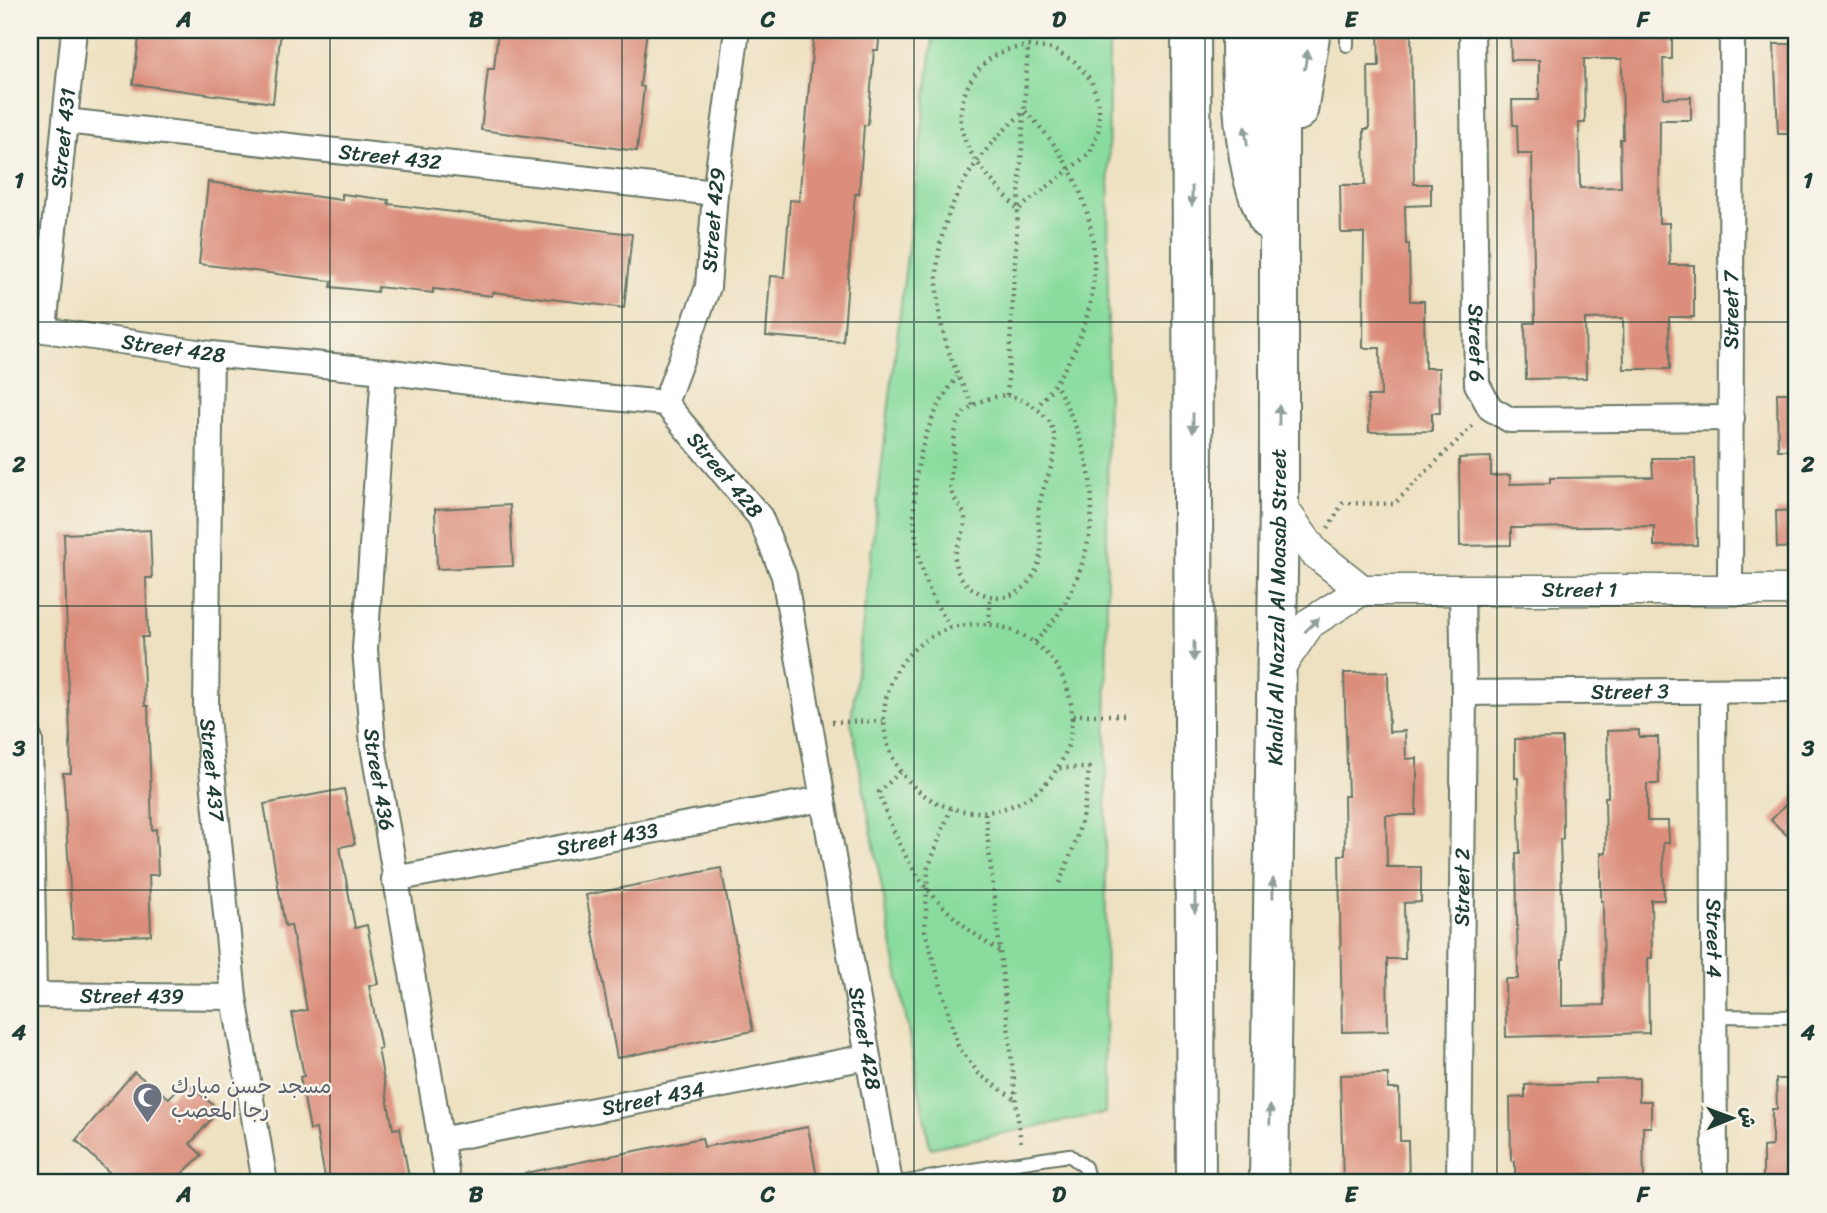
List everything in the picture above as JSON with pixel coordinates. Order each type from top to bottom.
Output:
[{"type":"main road","points":[[1178,30],[1192,137]]},
{"type":"main road","points":[[1191,30],[1196,1183]]},
{"type":"main road","points":[[1241,30],[1241,88],[1252,176],[1278,248]]},
{"type":"main road","name":"Khalid Al Nazzal Al Moasab Street","points":[[1269,1183],[1279,503],[1279,30]]},
{"type":"main road","points":[[1278,248],[1311,30]]},
{"type":"street","name":"Street 431","points":[[37,328],[65,121],[74,30]]},
{"type":"street","name":"Street 429","points":[[665,403],[708,286],[715,193],[737,30]]},
{"type":"street","name":"Street 6","points":[[1472,30],[1477,384],[1490,408],[1510,420],[1732,418]]},
{"type":"street","name":"Street 7","points":[[1730,590],[1732,30]]},
{"type":"street","name":"Street 432","points":[[65,121],[715,193]]},
{"type":"street","name":"Street 428","points":[[37,328],[211,354],[665,403],[760,517],[784,576],[890,1183]]},
{"type":"street","name":"Street 437","points":[[211,354],[206,707],[234,996],[265,1183]]},
{"type":"street","name":"Street 436","points":[[384,371],[365,649],[373,746],[448,1183]]},
{"type":"street","points":[[1275,674],[1310,622],[1362,590],[1314,552],[1279,503]]},
{"type":"street","name":"Street 1","points":[[1362,590],[1797,590]]},
{"type":"street","name":"Street 2","points":[[1459,1183],[1464,693],[1462,591]]},
{"type":"street","name":"Street 3","points":[[1464,693],[1713,693],[1797,690]]},
{"type":"street","name":"Street 4","points":[[1713,693],[1715,1183]]},
{"type":"street","points":[[30,740],[32,995]]},
{"type":"street","name":"Street 433","points":[[394,879],[822,799]]},
{"type":"street","name":"Street 439","points":[[32,995],[234,996]]},
{"type":"street","name":"Street 434","points":[[440,1140],[867,1057]]},
{"type":"lane","points":[[1347,30],[1347,45]]},
{"type":"lane","points":[[1714,1016],[1797,1017]]},
{"type":"lane","points":[[900,1183],[967,1177],[1022,1161],[1069,1155],[1085,1167],[1089,1183]]},
{"type":"path","points":[[1007,395],[1028,46]]},
{"type":"path","points":[[1028,46],[1052,49],[1074,61],[1091,80],[1099,104],[1099,129],[1090,153],[1018,210],[976,160],[963,137],[960,111],[967,87],[981,66],[1002,52],[1028,46]]},
{"type":"path","points":[[973,405],[957,377],[944,341],[937,303],[937,266],[943,228],[957,192],[976,160],[998,133],[1024,111]]},
{"type":"path","points":[[1024,111],[1042,128],[1070,168],[1085,203],[1093,240],[1094,278],[1088,316],[1075,352],[1056,385],[1037,407]]},
{"type":"path","points":[[950,627],[931,594],[920,558],[914,520],[915,482],[923,445],[937,409],[957,377]]},
{"type":"path","points":[[1035,642],[1060,611],[1078,575],[1089,536],[1092,496],[1087,456],[1074,418],[1056,385]]},
{"type":"path","points":[[1007,395],[1023,399],[1037,407],[1050,424],[1055,444],[1039,508],[1040,566],[1025,589],[1008,596],[990,597],[975,591],[963,579],[956,565],[955,550],[963,534],[965,519],[950,481],[958,422],[973,405],[989,397],[1007,395]]},
{"type":"path","points":[[1314,552],[1343,503],[1394,504],[1490,408]]},
{"type":"path","points":[[989,624],[990,597]]},
{"type":"path","points":[[989,624],[1013,629],[1035,642],[1055,663],[1068,688],[1073,715],[1070,743],[1059,768],[1045,785],[1027,799],[1007,809],[985,813],[961,812],[937,804],[917,790],[900,772],[888,748],[883,721],[886,697],[894,674],[909,653],[927,638],[950,627],[989,624]]},
{"type":"path","points":[[1073,715],[1125,715]]},
{"type":"path","points":[[809,722],[883,721]]},
{"type":"path","points":[[1059,768],[1089,768],[1086,808],[1075,847],[1059,883]]},
{"type":"path","points":[[900,772],[879,792],[892,831],[911,867],[936,900],[965,929],[1000,952]]},
{"type":"path","points":[[951,808],[928,868],[925,930],[958,1046],[979,1074],[1016,1100]]},
{"type":"path","points":[[985,813],[1022,1161]]},
{"type":"green space","points":[[934,30],[1109,30],[1105,1113],[930,1148],[851,721]]},
{"type":"building","points":[[140,30],[189,35],[189,30],[281,30],[273,103],[133,84]]},
{"type":"building","points":[[498,30],[647,30],[640,86],[644,87],[637,151],[481,130],[488,69],[494,69]]},
{"type":"building","points":[[814,30],[880,30],[878,50],[874,50],[868,125],[864,125],[859,194],[855,194],[843,342],[766,336],[770,276],[784,277],[790,200],[799,201]]},
{"type":"building","points":[[1378,30],[1411,30],[1414,184],[1431,184],[1431,205],[1405,206],[1406,244],[1409,244],[1410,301],[1424,301],[1425,368],[1439,368],[1440,413],[1432,413],[1432,431],[1369,432],[1368,396],[1381,396],[1380,348],[1363,348],[1364,233],[1341,233],[1340,185],[1365,185],[1364,129],[1369,129],[1368,66],[1379,66]]},
{"type":"building","points":[[1510,30],[1672,30],[1672,59],[1663,59],[1664,98],[1691,97],[1691,120],[1660,120],[1659,223],[1669,223],[1670,265],[1694,265],[1694,317],[1669,317],[1670,369],[1624,369],[1623,318],[1585,319],[1586,378],[1526,379],[1525,323],[1535,323],[1532,154],[1518,154],[1517,125],[1513,125],[1512,100],[1539,100],[1539,60],[1511,60]],"holes":[[[1584,59],[1622,59],[1621,187],[1580,188],[1579,123],[1585,123]]]},
{"type":"building","points":[[1774,44],[1797,44],[1797,134],[1778,134]]},
{"type":"building","points":[[208,182],[342,200],[342,194],[389,200],[388,204],[632,234],[624,308],[493,292],[492,296],[433,289],[433,293],[378,287],[377,292],[331,287],[332,281],[199,264]]},
{"type":"building","points":[[1777,393],[1797,393],[1797,450],[1778,450]]},
{"type":"building","points":[[1491,457],[1491,476],[1510,475],[1510,484],[1550,483],[1550,478],[1653,477],[1652,458],[1695,458],[1697,545],[1654,546],[1654,526],[1511,528],[1511,545],[1460,546],[1459,458]]},
{"type":"building","points":[[510,505],[513,566],[437,569],[435,509]]},
{"type":"building","points":[[1797,510],[1797,547],[1777,548],[1776,511]]},
{"type":"building","points":[[150,530],[152,578],[146,578],[148,637],[142,637],[145,706],[148,706],[152,830],[156,829],[158,875],[149,875],[151,935],[73,938],[63,773],[71,773],[64,534]]},
{"type":"building","points":[[1388,672],[1389,732],[1405,731],[1406,759],[1417,758],[1417,784],[1416,815],[1386,815],[1387,867],[1421,867],[1421,902],[1404,903],[1405,959],[1387,959],[1388,1031],[1342,1032],[1339,855],[1345,855],[1344,796],[1348,796],[1344,673]]},
{"type":"building","points":[[1639,730],[1639,737],[1658,737],[1659,784],[1647,784],[1647,821],[1668,821],[1669,843],[1663,843],[1664,900],[1651,900],[1652,958],[1648,958],[1649,1033],[1506,1037],[1505,979],[1518,979],[1516,853],[1520,853],[1515,739],[1562,738],[1562,1006],[1604,1005],[1601,853],[1606,853],[1607,731]]},
{"type":"building","points":[[344,789],[355,844],[340,847],[355,928],[367,925],[378,984],[369,986],[381,1049],[378,1049],[393,1129],[400,1128],[410,1183],[326,1183],[316,1129],[310,1130],[300,1077],[304,1076],[292,1013],[307,1010],[291,925],[285,926],[264,804]]},
{"type":"building","points":[[1797,793],[1797,845],[1771,820]]},
{"type":"building","points":[[721,868],[753,1031],[617,1058],[586,895]]},
{"type":"building","name":"مسجد حسن مبارك رجا المعصب","points":[[134,1072],[169,1098],[185,1081],[219,1110],[190,1144],[202,1155],[172,1183],[120,1183],[76,1140]]},
{"type":"building","points":[[1388,1074],[1388,1089],[1399,1089],[1400,1141],[1408,1141],[1409,1183],[1343,1183],[1340,1075]]},
{"type":"building","points":[[1639,1078],[1639,1101],[1651,1101],[1651,1127],[1643,1127],[1644,1183],[1515,1183],[1515,1161],[1511,1161],[1510,1098],[1525,1097],[1525,1085],[1596,1083],[1596,1079]]},
{"type":"building","points":[[1776,1079],[1797,1079],[1797,1183],[1763,1183],[1763,1147],[1772,1146],[1772,1109],[1777,1109]]},
{"type":"building","points":[[808,1127],[818,1183],[526,1183],[525,1173],[640,1150],[702,1138],[704,1147]]},
{"type":"place","name":"مسجد حسن مبارك رجا المعصب","points":[[148,1125]]}]
